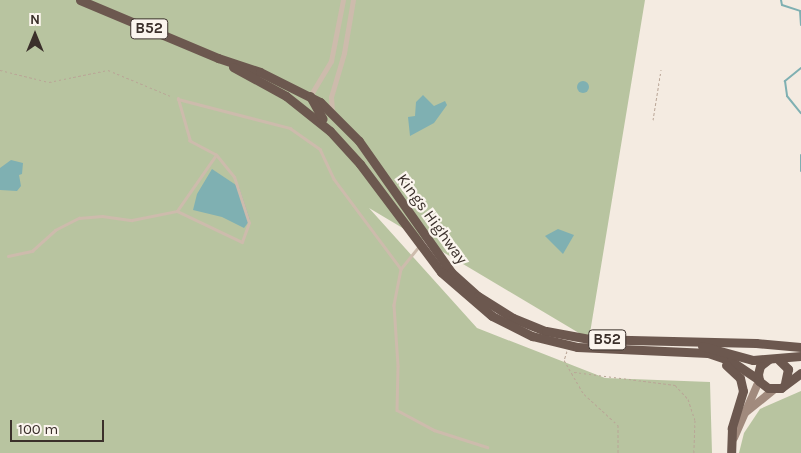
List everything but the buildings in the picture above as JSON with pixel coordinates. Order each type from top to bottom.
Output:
[{"type":"highway","name":"Kings Highway","points":[[80,0],[218,58],[260,72],[310,96],[332,112],[363,147],[439,258],[478,296],[514,318],[546,330],[579,338],[627,341],[756,343],[801,347]]},
{"type":"highway","name":"Kings Highway","points":[[218,58],[291,99],[338,139],[448,280],[487,312],[532,336],[568,346],[610,351],[678,352],[718,356],[759,381]]},
{"type":"highway","points":[[310,96],[315,109],[338,139]]},
{"type":"highway","name":"B52","points":[[627,341],[700,346],[746,359],[779,360],[801,356]]},
{"type":"highway","points":[[678,352],[718,361],[740,378],[743,393],[732,428],[731,452]]},
{"type":"highway","points":[[759,381],[759,369],[769,359]]},
{"type":"highway","points":[[779,360],[788,369],[785,383]]},
{"type":"highway","points":[[775,389],[801,373]]},
{"type":"highway","name":"B52","points":[[759,381],[775,389]]},
{"type":"main road","points":[[731,452],[740,419],[759,381]]},
{"type":"main road","points":[[740,419],[754,404],[775,389]]},
{"type":"street","points":[[310,96],[331,61],[343,0]]},
{"type":"street","points":[[332,112],[331,97],[344,53],[353,0]]},
{"type":"lane","points":[[8,256],[32,251],[54,230],[79,218],[102,216],[132,220],[177,212],[242,242],[249,223],[234,177],[216,155],[190,141],[178,99]]},
{"type":"lane","points":[[178,99],[290,128],[320,150],[334,179],[400,269]]},
{"type":"lane","points":[[177,212],[216,155]]},
{"type":"lane","points":[[420,246],[400,269],[394,305],[398,366],[397,410],[434,430],[487,446]]},
{"type":"path","points":[[0,70],[49,82],[108,70],[178,99]]},
{"type":"path","points":[[653,120],[661,70]]},
{"type":"path","points":[[568,346],[564,360],[574,372],[584,394],[618,425],[618,453]]},
{"type":"path","points":[[574,372],[675,385],[688,399],[695,420],[694,453]]},
{"type":"green space","points":[[0,0],[645,0],[589,339],[369,208],[477,328],[605,378],[710,382],[712,453],[0,453]]},
{"type":"green space","points":[[801,391],[801,453],[739,453],[744,433],[760,409]]},
{"type":"water","points":[[585,81],[588,82],[588,92],[581,93],[578,92],[577,85],[578,82]]},
{"type":"water","points":[[423,95],[434,106],[445,101],[447,105],[434,123],[410,136],[408,117],[415,116],[416,102]]},
{"type":"water","points":[[11,160],[23,163],[22,174],[19,175],[21,186],[17,191],[0,190],[0,168]]},
{"type":"water","points":[[212,169],[239,187],[250,220],[244,228],[222,217],[193,210],[197,194]]},
{"type":"water","points":[[558,229],[574,235],[563,254],[545,236]]},
{"type":"waterway","points":[[781,0],[782,5],[800,11],[801,25]]},
{"type":"waterway","points":[[801,68],[785,81],[787,96],[801,113]]},
{"type":"waterway","points":[[801,155],[801,171]]}]
